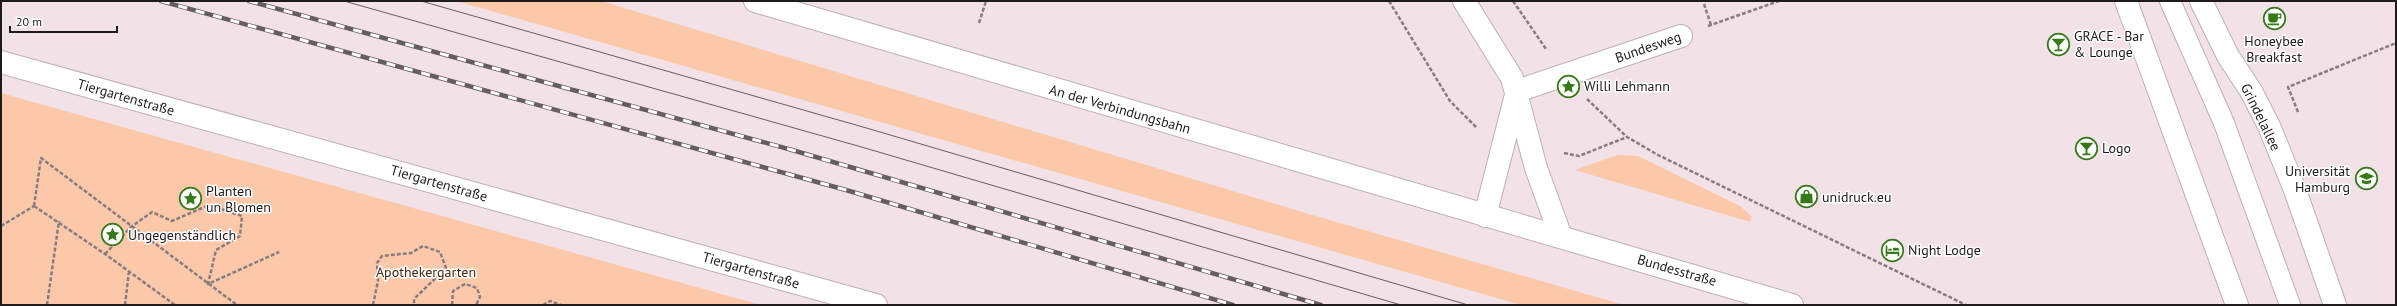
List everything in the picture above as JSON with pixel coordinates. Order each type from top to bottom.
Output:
[{"type":"main road","name":"An der Verbindungsbahn","points":[[755,1],[1485,216]]},
{"type":"main road","points":[[1464,1],[1502,59],[1517,92],[1536,168],[1562,237]]},
{"type":"main road","points":[[2126,1],[2237,305]]},
{"type":"main road","name":"Grindelallee","points":[[2201,1],[2228,56],[2251,91],[2269,126],[2295,190],[2335,305]]},
{"type":"main road","name":"Bundesweg","points":[[1517,92],[1681,36]]},
{"type":"main road","name":"Tiergartenstraße","points":[[1,62],[876,305]]},
{"type":"main road","points":[[1485,216],[1517,92]]},
{"type":"main road","name":"Bundesstraße","points":[[1485,216],[1562,237],[1792,305]]},
{"type":"lane","points":[[2170,1],[2224,123],[2290,305]]},
{"type":"path","points":[[979,23],[986,1]]},
{"type":"path","points":[[1389,1],[1450,101],[1483,134]]},
{"type":"path","points":[[1513,1],[1565,75],[1597,111],[1627,137],[1658,155],[1966,305]]},
{"type":"path","name":"Bundesweg","points":[[1681,36],[1779,1]]},
{"type":"path","points":[[1704,4],[1711,25]]},
{"type":"path","points":[[2269,126],[2299,114],[2288,87],[2396,43]]},
{"type":"path","points":[[1556,151],[1579,156],[1627,137]]},
{"type":"path","points":[[34,206],[41,158],[130,227],[237,305]]},
{"type":"path","points":[[106,254],[130,227],[152,212],[172,221],[209,205],[242,216],[240,236],[216,250],[208,284]]},
{"type":"path","points":[[34,206],[59,221],[175,305]]},
{"type":"path","points":[[1,226],[34,206]]},
{"type":"path","points":[[47,305],[59,221]]},
{"type":"path","points":[[373,305],[378,281],[377,263],[382,256],[411,253],[423,246],[440,252],[446,268],[414,299],[414,305]]},
{"type":"path","points":[[208,284],[279,252]]},
{"type":"path","points":[[126,305],[129,271]]},
{"type":"path","points":[[452,305],[454,291],[465,284],[477,288],[480,297],[476,305]]},
{"type":"path","points":[[543,305],[550,301],[561,305]]},
{"type":"green space","points":[[456,1],[601,1],[1309,214],[1624,305],[1521,305]]},
{"type":"green space","name":"Planten un Blomen","points":[[1,93],[761,305],[1,305]]},
{"type":"green space","points":[[1617,155],[1638,156],[1740,206],[1752,217],[1750,222],[1575,170]]},
{"type":"tram line","points":[[344,1],[858,146],[1401,305]]},
{"type":"tram line","points":[[421,1],[863,127],[1468,305]]},
{"type":"railway","points":[[161,1],[846,190],[1233,305]]},
{"type":"railway","points":[[249,1],[792,150],[1321,305]]},
{"type":"place","name":"Honeybee Breakfast","points":[[2274,19]]},
{"type":"place","name":"GRACE - Bar & Lounge","points":[[2059,44]]},
{"type":"place","name":"Willi Lehmann","points":[[1568,86]]},
{"type":"place","name":"Logo","points":[[2086,148]]},
{"type":"place","name":"Universität Hamburg","points":[[2366,179]]},
{"type":"place","name":"unidruck.eu","points":[[1807,197]]},
{"type":"place","name":"Planten un Blomen","points":[[191,199]]},
{"type":"place","name":"Ungegenständlich","points":[[112,235]]},
{"type":"place","name":"Night Lodge","points":[[1893,250]]},
{"type":"park label","name":"Apothekergarten","points":[[426,272]]}]
